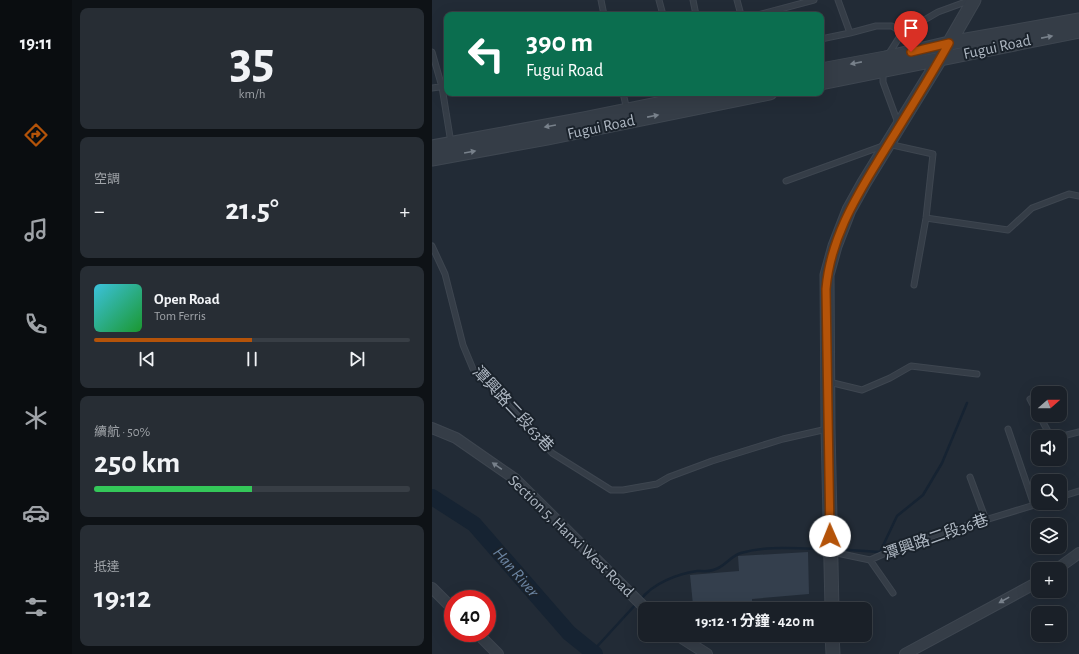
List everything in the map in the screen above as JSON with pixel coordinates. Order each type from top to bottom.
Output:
[{"type":"street","points":[[832,602],[826,289],[830,265],[835,246],[849,210],[897,128],[940,59],[969,0]]},
{"type":"street","name":"Fugui Road","points":[[824,82],[949,43],[1079,20]]},
{"type":"street","name":"Fugui Road","points":[[824,70],[940,59],[1079,31]]},
{"type":"street","name":"Fugui Road","points":[[432,147],[584,119],[684,96]]},
{"type":"street","name":"Fugui Road","points":[[432,159],[547,138],[755,96]]},
{"type":"street","name":"Section 5, Hanxi West Road","points":[[432,428],[456,438],[515,479],[639,602]]},
{"type":"street","points":[[1066,562],[1079,552]]},
{"type":"street","points":[[905,654],[1031,586]]},
{"type":"street","points":[[432,588],[444,600]]},
{"type":"street","points":[[486,642],[498,654]]},
{"type":"street","points":[[688,642],[706,654]]},
{"type":"street","points":[[832,642],[833,654]]},
{"type":"lane","points":[[602,0],[604,12]]},
{"type":"lane","points":[[659,0],[662,12]]},
{"type":"lane","points":[[692,0],[695,12]]},
{"type":"lane","points":[[737,0],[740,12]]},
{"type":"lane","points":[[773,12],[792,2],[814,0]]},
{"type":"lane","points":[[838,0],[850,33]]},
{"type":"lane","points":[[897,128],[898,122],[884,82],[884,64],[902,33],[938,12],[969,0]]},
{"type":"lane","points":[[824,38],[876,26],[892,26],[902,33]]},
{"type":"lane","points":[[432,52],[444,84]]},
{"type":"lane","points":[[432,88],[444,87]]},
{"type":"lane","points":[[446,96],[452,143]]},
{"type":"lane","points":[[624,96],[627,110]]},
{"type":"lane","points":[[786,181],[888,144],[933,154],[926,218],[914,285]]},
{"type":"lane","points":[[926,218],[1008,230],[1032,208],[1069,194],[1079,196]]},
{"type":"lane","name":"潭興路二段63巷","points":[[432,246],[445,274],[463,345],[473,369],[552,453],[611,490],[623,490],[657,484],[669,477],[712,461],[783,439],[828,428]]},
{"type":"lane","points":[[828,382],[862,390],[890,378],[910,366],[977,374]]},
{"type":"lane","points":[[1008,428],[1031,496]]},
{"type":"lane","points":[[1067,435],[1079,432]]},
{"type":"lane","points":[[970,477],[986,520]]},
{"type":"lane","points":[[1067,495],[1079,491]]},
{"type":"lane","name":"潭興路二段36巷","points":[[830,552],[870,560],[906,544],[1031,506]]},
{"type":"lane","points":[[870,560],[893,593]]},
{"type":"building","points":[[808,552],[809,594],[752,599],[752,602],[693,602],[690,575],[739,571],[738,556]]},
{"type":"waterway","points":[[834,549],[880,552],[897,516],[923,495],[942,463],[967,403]]},
{"type":"waterway","name":"Han River","points":[[432,497],[474,524],[569,633],[595,654]]},
{"type":"waterway","points":[[641,599],[652,588],[666,580],[689,572],[717,569],[741,553],[773,548],[827,549]]},
{"type":"waterway","points":[[592,652],[637,603]]},
{"type":"route","points":[[830,536],[827,275],[835,246],[849,210],[949,43],[911,52]]}]
